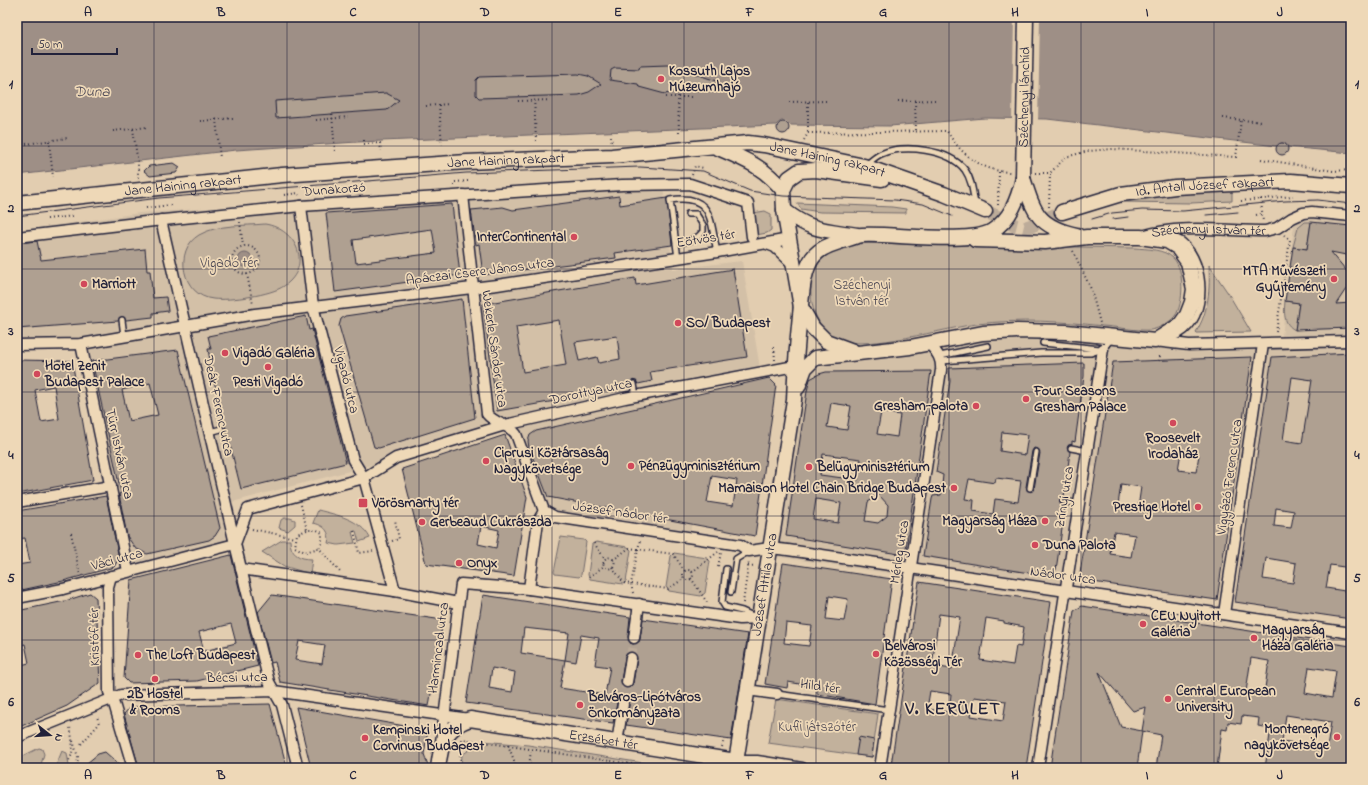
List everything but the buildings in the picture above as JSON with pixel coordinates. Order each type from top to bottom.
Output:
[{"type":"street","name":"Széchenyi lánchíd","points":[[955,237],[985,235],[1004,221],[1017,202],[1023,178],[1026,17]]},
{"type":"street","name":"Jane Haining rakpart","points":[[17,203],[282,175],[467,162],[612,156],[713,146],[764,144],[864,166],[986,207]]},
{"type":"street","points":[[713,146],[762,168],[772,176],[783,190]]},
{"type":"street","points":[[859,352],[826,341],[813,328],[801,307],[784,210],[783,190],[789,178],[799,171],[816,170],[908,181]]},
{"type":"street","name":"Széchenyi lánchíd","points":[[1023,178],[1035,211],[1050,226],[1065,232],[1087,237]]},
{"type":"street","name":"Id. Antall József rakpart","points":[[1056,209],[1121,194],[1175,187],[1291,181],[1351,186]]},
{"type":"street","name":"Eötvös tér","points":[[654,185],[690,184],[748,203],[752,237]]},
{"type":"street","name":"Dunakorzó","points":[[17,237],[161,220],[301,206],[463,200],[654,185]]},
{"type":"street","name":"Wekerle Sándor utca","points":[[463,200],[487,414],[492,420],[511,428],[516,434],[544,511]]},
{"type":"street","points":[[17,345],[81,344],[186,325],[313,306],[301,206]]},
{"type":"street","points":[[784,210],[802,224],[810,227],[861,235],[955,237],[986,241],[1045,242],[1087,237]]},
{"type":"street","points":[[1277,228],[1303,213],[1312,212],[1351,216]]},
{"type":"street","points":[[161,220],[186,325]]},
{"type":"street","name":"Széchenyi István tér","points":[[1140,237],[1155,232],[1175,230],[1265,231],[1277,228]]},
{"type":"street","points":[[789,239],[825,230]]},
{"type":"street","points":[[794,400],[795,366],[803,286],[810,262],[818,251],[827,245],[861,235]]},
{"type":"street","name":"Széchenyi István tér","points":[[1087,237],[1140,237],[1167,241],[1177,247],[1188,262],[1192,274],[1194,289],[1187,315],[1180,325],[1155,341]]},
{"type":"street","name":"Eötvös tér","points":[[649,262],[767,244],[789,239]]},
{"type":"street","points":[[767,244],[775,247],[793,265]]},
{"type":"street","name":"Apáczai Csere János utca","points":[[313,306],[472,288],[649,262]]},
{"type":"street","name":"Vigadó utca","points":[[313,306],[352,460],[364,478]]},
{"type":"street","name":"Deák Ferenc utca","points":[[186,325],[235,544]]},
{"type":"street","points":[[794,400],[802,375],[810,362],[815,358],[828,355],[929,343],[984,333],[1017,331],[1066,332],[1189,345],[1351,341]]},
{"type":"street","points":[[929,343],[941,358]]},
{"type":"street","name":"Türr István utca","points":[[81,344],[128,571]]},
{"type":"street","name":"Vigyázó Ferenc utca","points":[[1224,614],[1263,344]]},
{"type":"street","name":"Zrínyi utca","points":[[1038,768],[1103,349]]},
{"type":"street","name":"Mérleg utca","points":[[880,768],[912,567],[941,358]]},
{"type":"street","name":"Dorottya utca","points":[[364,478],[396,458],[505,425],[630,397],[795,366]]},
{"type":"street","name":"József Attila utca","points":[[736,764],[794,400]]},
{"type":"street","points":[[298,768],[282,705],[269,682],[235,544],[248,509],[364,478],[396,591]]},
{"type":"street","points":[[17,502],[111,486]]},
{"type":"street","points":[[544,511],[538,522],[529,589],[740,619],[759,618]]},
{"type":"street","name":"József nádor tér","points":[[544,511],[555,517],[740,545],[749,555]]},
{"type":"street","name":"Váci utca","points":[[17,598],[82,584],[235,544]]},
{"type":"street","points":[[749,555],[770,548]]},
{"type":"street","name":"Nádor utca","points":[[770,548],[912,567],[1351,633]]},
{"type":"street","points":[[241,569],[396,591],[458,603]]},
{"type":"street","name":"Kristóf tér","points":[[110,576],[108,587],[109,692],[133,768]]},
{"type":"street","name":"Harmincad utca","points":[[445,716],[461,584],[529,589]]},
{"type":"street","points":[[634,638],[639,604]]},
{"type":"street","points":[[627,682],[631,658]]},
{"type":"street","name":"Hild tér","points":[[747,690],[777,694]]},
{"type":"street","name":"Bécsi utca","points":[[17,737],[121,695],[274,691],[445,716]]},
{"type":"street","points":[[617,743],[623,704]]},
{"type":"street","points":[[438,768],[445,716]]},
{"type":"street","name":"Erzsébet tér","points":[[445,716],[617,743],[736,764]]},
{"type":"street","points":[[441,748],[451,730],[460,722],[470,719]]},
{"type":"street","points":[[736,764],[757,761],[802,768]]},
{"type":"lane","points":[[864,166],[879,154],[892,150],[928,150],[943,154],[955,161],[964,169],[986,207]]},
{"type":"lane","points":[[678,258],[670,200],[687,198],[703,204],[709,212],[717,252]]},
{"type":"lane","points":[[676,243],[694,239],[703,231],[700,219],[696,214],[688,214]]},
{"type":"lane","points":[[122,320],[124,336]]},
{"type":"lane","points":[[941,358],[1041,353],[1082,354],[1103,349],[1112,337]]},
{"type":"lane","points":[[1043,343],[1103,349]]},
{"type":"lane","points":[[941,358],[988,346]]},
{"type":"lane","points":[[630,397],[634,384]]},
{"type":"lane","points":[[210,432],[221,429]]},
{"type":"lane","points":[[1071,448],[1087,450]]},
{"type":"lane","points":[[1030,488],[1036,452]]},
{"type":"lane","points":[[1063,501],[1079,504]]},
{"type":"lane","points":[[731,592],[736,559],[749,555]]},
{"type":"lane","points":[[726,569],[722,602],[725,607],[742,611],[759,618]]},
{"type":"lane","name":"Hild tér","points":[[777,694],[889,710]]},
{"type":"path","points":[[678,92],[679,134]]},
{"type":"path","points":[[534,96],[536,141]]},
{"type":"path","points":[[666,97],[691,97]]},
{"type":"path","points":[[518,101],[552,100]]},
{"type":"path","points":[[898,101],[936,100]]},
{"type":"path","points":[[789,102],[826,101]]},
{"type":"path","points":[[915,101],[916,131]]},
{"type":"path","points":[[808,102],[808,133]]},
{"type":"path","points":[[426,106],[448,104]]},
{"type":"path","points":[[439,105],[442,145]]},
{"type":"path","points":[[332,114],[335,152]]},
{"type":"path","points":[[316,120],[348,117]]},
{"type":"path","points":[[200,121],[233,118]]},
{"type":"path","points":[[1223,118],[1262,122]]},
{"type":"path","points":[[216,119],[220,158]]},
{"type":"path","points":[[1037,173],[1050,173],[1066,157],[1088,151],[1113,149],[1236,157],[1241,120]]},
{"type":"path","points":[[113,131],[148,127]]},
{"type":"path","points":[[133,129],[138,164],[138,179]]},
{"type":"path","points":[[26,144],[67,138]]},
{"type":"path","points":[[364,140],[364,144],[380,143],[381,151]]},
{"type":"path","points":[[48,141],[53,177]]},
{"type":"path","points":[[1261,160],[1333,170],[1351,170]]},
{"type":"path","points":[[690,184],[695,166],[703,168]]},
{"type":"path","points":[[986,207],[999,172]]},
{"type":"path","points":[[1050,173],[1056,209]]},
{"type":"path","points":[[460,182],[468,181]]},
{"type":"path","points":[[284,195],[298,193]]},
{"type":"path","points":[[1241,201],[1293,196]]},
{"type":"path","points":[[1261,199],[1262,217]]},
{"type":"path","points":[[146,208],[171,205]]},
{"type":"path","points":[[239,212],[244,246]]},
{"type":"path","points":[[1256,215],[1262,214]]},
{"type":"path","points":[[47,219],[74,216]]},
{"type":"path","points":[[1263,223],[1270,222],[1290,240],[1276,332]]},
{"type":"path","points":[[244,246],[248,246],[256,250],[260,258],[258,267],[252,273],[247,274],[238,272],[234,269],[232,260],[235,251],[244,246]]},
{"type":"path","points":[[1071,247],[1091,289],[1102,325]]},
{"type":"path","points":[[247,274],[255,314]]},
{"type":"path","points":[[1159,361],[1160,356]]},
{"type":"path","points":[[299,496],[307,530]]},
{"type":"path","points":[[394,520],[398,532]]},
{"type":"path","points":[[241,527],[295,538]]},
{"type":"path","points":[[307,530],[317,530],[322,533],[322,542],[319,548],[311,552],[301,551],[296,547],[295,538],[300,532],[307,530]]},
{"type":"path","points":[[639,604],[635,599],[631,584],[641,530]]},
{"type":"path","points":[[354,531],[359,553],[384,550]]},
{"type":"path","points":[[71,532],[82,584]]},
{"type":"path","points":[[589,577],[604,566],[605,559],[594,543]]},
{"type":"path","points":[[319,548],[351,584]]},
{"type":"path","points":[[613,560],[630,548],[673,554],[685,571],[683,575],[685,578]]},
{"type":"path","points":[[709,605],[691,578],[692,572],[721,550]]},
{"type":"path","points":[[742,611],[749,555]]},
{"type":"path","points":[[605,559],[609,558],[613,560]]},
{"type":"path","points":[[612,568],[615,563],[613,560]]},
{"type":"path","points":[[604,566],[612,568],[624,583],[631,584],[668,589],[685,578],[691,578]]},
{"type":"path","points":[[685,571],[689,570],[692,572]]},
{"type":"path","points":[[81,744],[99,724],[97,712]]},
{"type":"path","points":[[69,724],[78,757],[77,768]]},
{"type":"path","points":[[461,768],[460,750],[462,739],[658,768]]},
{"type":"path","points":[[69,760],[72,756],[73,740]]},
{"type":"path","points":[[508,745],[517,768]]},
{"type":"path","points":[[528,768],[531,750]]},
{"type":"shaded area","points":[[662,177],[673,269],[742,261],[761,374],[645,401],[643,407],[703,460],[690,533],[541,515],[508,429],[221,505],[227,543],[133,565],[88,348],[17,349],[17,231],[140,213]]},
{"type":"shaded area","points":[[1308,218],[1351,221],[1351,471],[1258,451],[1176,438],[1170,479],[1090,466],[1071,600],[772,556],[801,371],[928,346],[1006,335],[1281,346],[1294,225]]},
{"type":"green space","points":[[1232,190],[1232,201],[1191,203],[1121,202],[1131,198]]},
{"type":"green space","points":[[797,203],[892,207],[906,209],[906,213],[820,212],[801,209]]},
{"type":"green space","points":[[765,211],[771,214],[771,230],[767,233],[756,235],[753,213]]},
{"type":"green space","points":[[1305,222],[1311,222],[1307,249],[1293,247],[1298,228]]},
{"type":"green space","name":"Vigadó tér","points":[[265,224],[276,227],[286,233],[293,241],[297,249],[299,259],[298,269],[293,278],[278,289],[250,297],[213,299],[202,296],[194,290],[188,281],[184,261],[186,251],[191,242],[206,231],[214,229],[231,226]]},
{"type":"green space","name":"Széchenyi István tér","points":[[855,243],[1135,248],[1155,250],[1169,255],[1177,263],[1180,270],[1182,287],[1180,303],[1178,311],[1173,319],[1158,328],[1151,330],[1056,322],[993,322],[963,326],[887,341],[852,343],[832,336],[819,322],[812,304],[811,285],[816,269],[824,258],[841,248]]},
{"type":"green space","points":[[1209,265],[1228,293],[1251,332],[1196,332],[1204,316],[1208,300]]},
{"type":"green space","points":[[1285,301],[1299,303],[1295,330],[1286,321]]},
{"type":"green space","points":[[318,510],[340,516],[354,522],[366,532],[370,538],[359,542],[356,531],[352,532],[355,543],[338,545],[328,543],[329,539],[326,530],[320,525],[313,523]]},
{"type":"green space","points":[[284,518],[295,520],[295,525],[288,531],[279,528],[281,520]]},
{"type":"green space","points":[[561,537],[584,540],[586,542],[581,575],[579,577],[555,574],[554,572]]},
{"type":"green space","points":[[282,540],[290,540],[292,549],[299,557],[312,559],[310,574],[284,566],[262,552]]},
{"type":"green space","points":[[596,542],[628,547],[631,550],[626,582],[623,584],[590,579],[588,575],[592,544]]},
{"type":"green space","points":[[674,553],[707,558],[710,561],[705,593],[701,596],[669,591],[666,587],[671,556]]},
{"type":"green space","name":"Kufli játszótér","points":[[776,699],[878,714],[872,757],[768,743]]},
{"type":"green space","points":[[482,741],[528,745],[675,768],[461,768],[462,755]]},
{"type":"green space","points":[[39,748],[42,749],[44,754],[40,768],[17,768],[17,759]]},
{"type":"green space","points":[[62,751],[67,753],[69,765],[66,768],[55,768]]},
{"type":"water","name":"Duna","points":[[17,17],[1351,17],[1351,153],[1288,147],[1285,143],[1281,143],[1277,146],[1047,119],[985,118],[890,126],[790,125],[786,121],[781,121],[776,125],[357,142],[236,150],[17,175]]},
{"type":"water","points":[[245,253],[250,255],[252,260],[250,265],[245,267],[240,265],[238,260],[240,255]]},
{"type":"pier","points":[[1014,17],[1040,17],[1038,121],[1012,120]]},
{"type":"tunnel","points":[[985,211],[1014,225],[1026,228],[1062,212]]},
{"type":"tunnel","points":[[631,658],[634,638]]},
{"type":"tunnel","points":[[623,704],[627,682]]},
{"type":"tram line","points":[[17,216],[159,198],[466,173],[640,167],[703,171],[750,191],[783,196],[895,200],[923,204],[952,216]]},
{"type":"tram line","points":[[1092,219],[1112,213],[1142,210],[1183,211],[1285,201],[1318,200],[1351,204]]},
{"type":"tram line","points":[[1206,215],[1238,212]]},
{"type":"tram line","points":[[1113,219],[1128,217]]},
{"type":"place","name":"Kossuth Lajos Múzeumhajó","points":[[661,79]]},
{"type":"place","name":"InterContinental","points":[[574,237]]},
{"type":"place","name":"MTA Művészeti Gyűjtemény","points":[[1334,279]]},
{"type":"place","name":"Marriott","points":[[84,284]]},
{"type":"place","name":"SO/ Budapest","points":[[678,323]]},
{"type":"place","name":"Vigadó Galéria","points":[[225,353]]},
{"type":"place","name":"Pesti Vigadó","points":[[268,367]]},
{"type":"place","name":"Hotel Zenit Budapest Palace","points":[[37,374]]},
{"type":"place","name":"Four Seasons Gresham Palace","points":[[1026,399]]},
{"type":"place","name":"Gresham-palota","points":[[976,406]]},
{"type":"place","name":"Roosevelt Irodaház","points":[[1173,423]]},
{"type":"place","name":"Ciprusi Köztársaság Nagykövetsége","points":[[486,461]]},
{"type":"place","name":"Pénzügyminisztérium","points":[[631,466]]},
{"type":"place","name":"Belügyminisztérium","points":[[809,467]]},
{"type":"place","name":"Mamaison Hotel Chain Bridge Budapest","points":[[954,488]]},
{"type":"place","name":"Vörösmarty tér","points":[[363,503]]},
{"type":"place","name":"Prestige Hotel","points":[[1198,507]]},
{"type":"place","name":"Magyarság Háza","points":[[1045,521]]},
{"type":"place","name":"Gerbeaud Cukrászda","points":[[422,522]]},
{"type":"place","name":"Duna Palota","points":[[1035,545]]},
{"type":"place","name":"Onyx","points":[[459,563]]},
{"type":"place","name":"CEU Nyitott Galéria","points":[[1143,624]]},
{"type":"place","name":"Magyarság Háza Galéria","points":[[1254,638]]},
{"type":"place","name":"Belvárosi Közösségi Tér","points":[[876,654]]},
{"type":"place","name":"The Loft Budapest","points":[[138,655]]},
{"type":"place","name":"2B Hostel & Rooms","points":[[155,679]]},
{"type":"place","name":"Central European University","points":[[1168,699]]},
{"type":"place","name":"Belváros-Lipótváros Önkormányzata","points":[[580,705]]},
{"type":"place","name":"Montenegró nagykövetsége","points":[[1337,737]]},
{"type":"place","name":"Kempinski Hotel Corvinus Budapest","points":[[365,738]]},
{"type":"district","name":"V. KERÜLET","points":[[953,710]]}]
